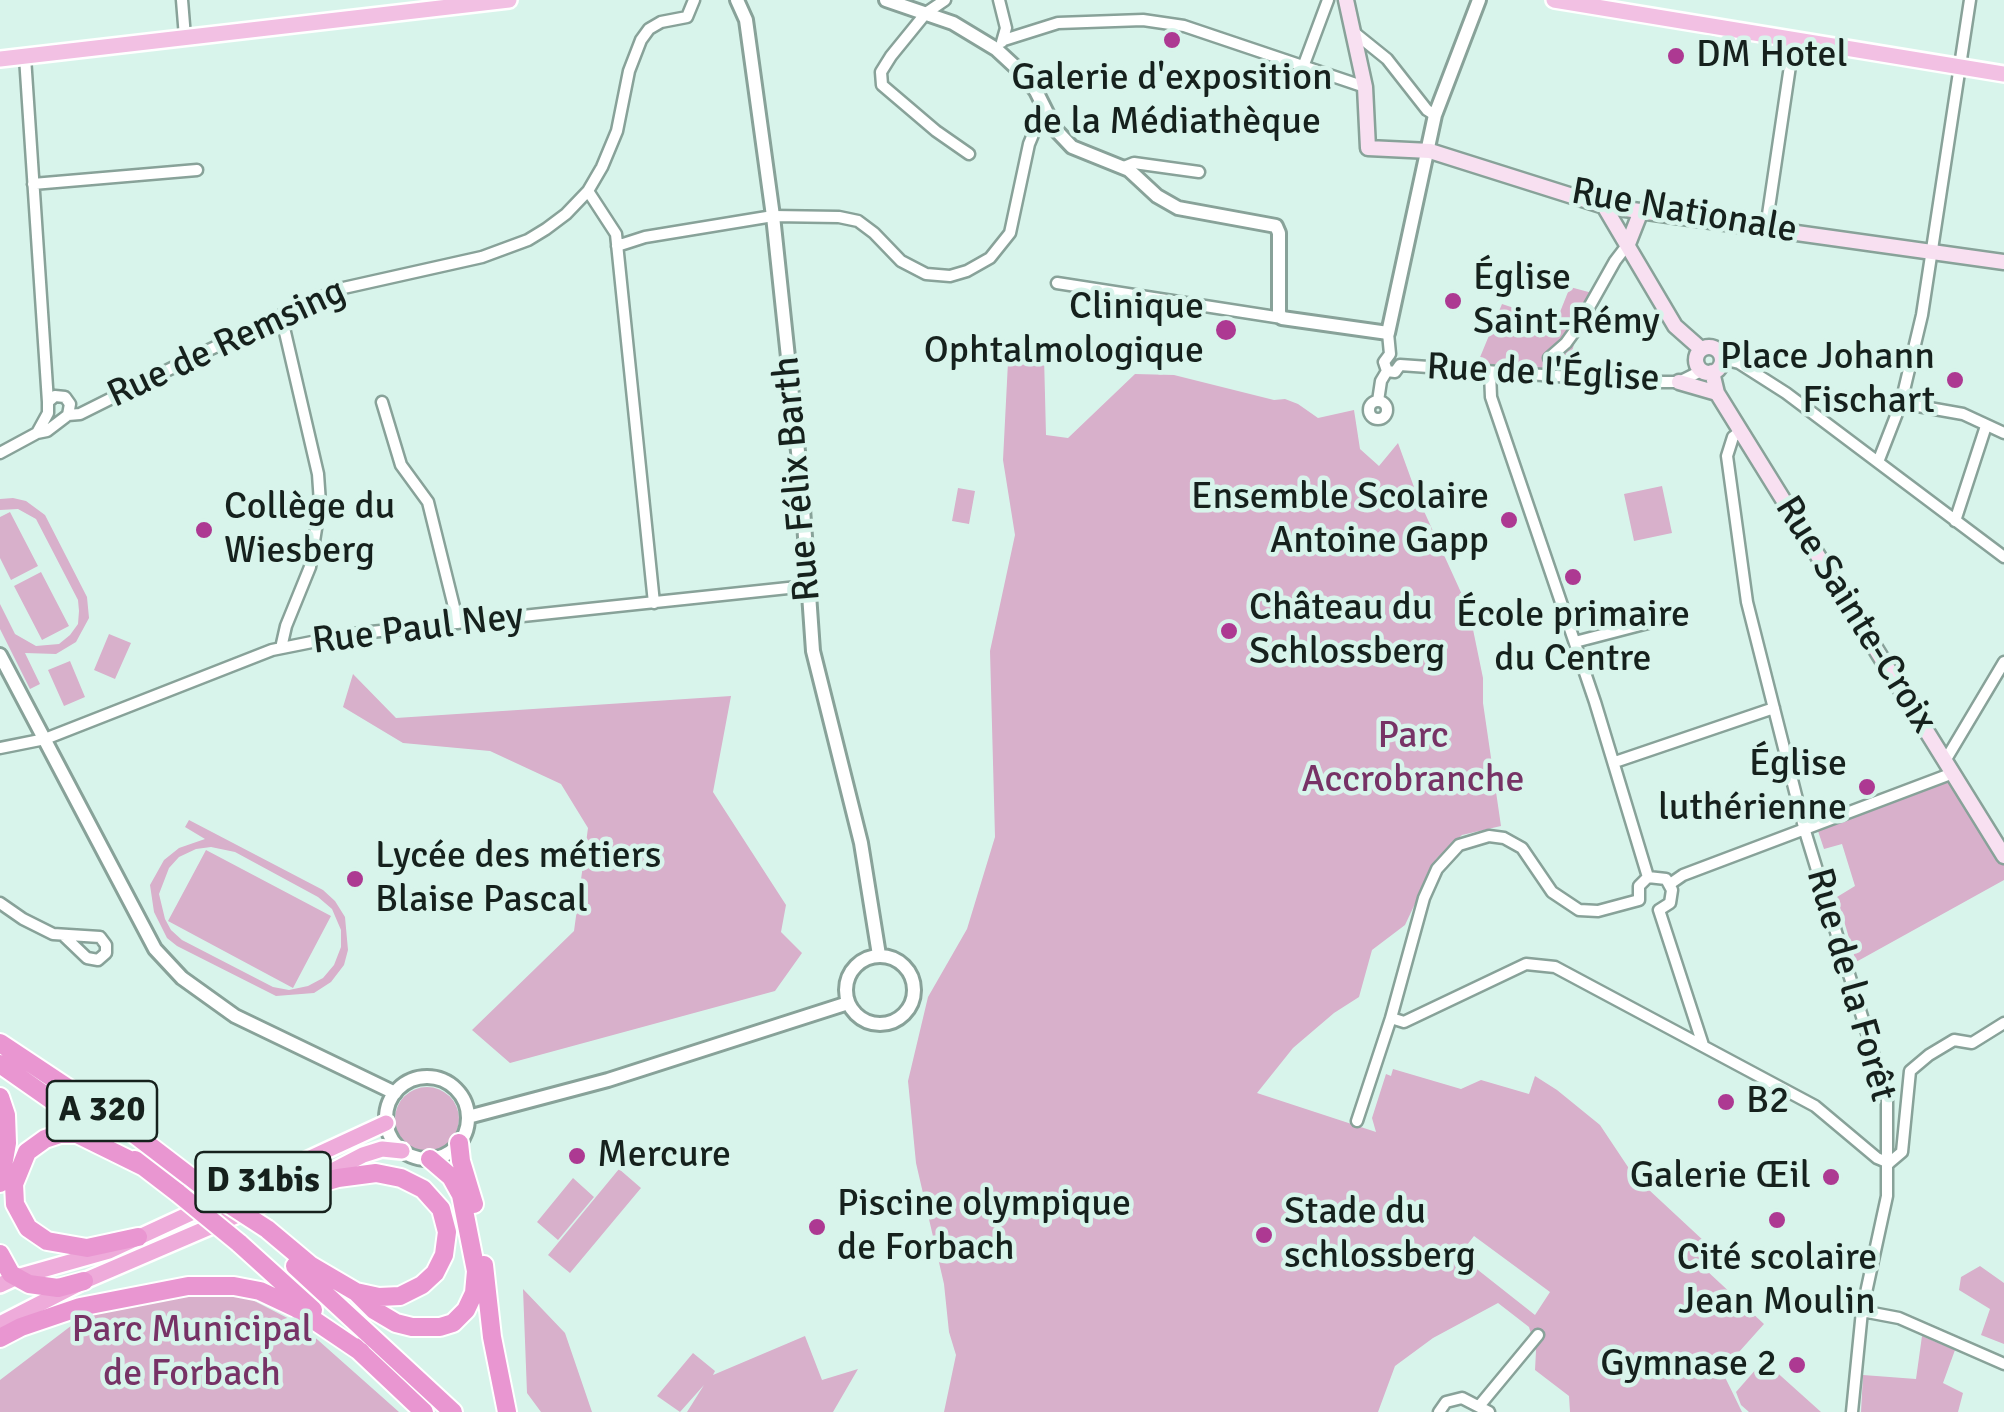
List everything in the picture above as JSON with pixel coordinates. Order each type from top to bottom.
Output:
[{"type":"highway","name":"A 320","points":[[0,1043],[116,1120],[263,1231]]},
{"type":"highway","name":"A 320","points":[[0,1064],[178,1193],[424,1412]]},
{"type":"highway","points":[[0,1097],[8,1143],[0,1184]]},
{"type":"highway","name":"D 31bis","points":[[8,1281],[80,1261],[138,1237],[386,1123]]},
{"type":"highway","points":[[138,1237],[87,1248],[47,1241],[28,1228],[15,1204],[14,1184],[27,1152],[60,1134],[77,1134],[144,1166]]},
{"type":"highway","points":[[460,1142],[461,1162],[472,1191],[492,1338],[507,1412]]},
{"type":"highway","name":"D 31bis","points":[[0,1324],[84,1281],[296,1190],[363,1155],[382,1149],[402,1151]]},
{"type":"highway","points":[[263,1231],[396,1323],[440,1328],[466,1310],[474,1293],[476,1271],[462,1195],[451,1178],[430,1159]]},
{"type":"highway","points":[[296,1190],[338,1178],[376,1173],[401,1178],[423,1189],[441,1208],[446,1232],[444,1255],[435,1273],[400,1296],[356,1292]]},
{"type":"highway","points":[[263,1231],[452,1412]]},
{"type":"highway","points":[[0,1254],[11,1274],[8,1281],[44,1288],[84,1281]]},
{"type":"highway","points":[[0,1338],[21,1326],[80,1307],[188,1286],[234,1286],[260,1291],[296,1308],[361,1352]]},
{"type":"main road","points":[[0,58],[509,0]]},
{"type":"main road","points":[[1346,0],[1365,87]]},
{"type":"main road","points":[[1554,0],[2004,74]]},
{"type":"main road","name":"Rue Nationale","points":[[1365,87],[1368,148],[1430,151],[1604,206],[2004,262]]},
{"type":"main road","points":[[1604,206],[1675,326],[1700,350]]},
{"type":"main road","points":[[1628,244],[1641,211]]},
{"type":"main road","points":[[1712,347],[1722,359],[1719,368],[1707,372],[1696,361],[1700,350],[1712,347]]},
{"type":"main road","name":"Rue Sainte-Croix","points":[[1707,372],[2004,856]]},
{"type":"main road","points":[[1679,382],[1717,393]]},
{"type":"street","points":[[182,0],[185,37]]},
{"type":"street","name":"Rue de Remsing","points":[[0,453],[47,431],[66,413],[80,414],[281,315],[362,282],[461,263],[528,240],[566,214],[588,191],[610,149],[629,71],[642,40],[661,22],[687,17],[694,0]]},
{"type":"street","name":"Rue Félix Barth","points":[[737,0],[746,20],[774,216],[801,480],[812,651],[861,843],[879,955]]},
{"type":"street","points":[[886,0],[1000,45],[1023,74],[1042,111],[1072,147],[1124,167],[1157,196],[1178,208],[1276,226],[1282,318]]},
{"type":"street","points":[[945,0],[926,13],[881,72],[882,85],[968,154]]},
{"type":"street","points":[[999,0],[1006,28],[1000,45]]},
{"type":"street","points":[[1303,66],[1328,0]]},
{"type":"street","points":[[1378,400],[1387,370],[1384,362],[1390,354],[1388,333],[1435,115],[1480,0]]},
{"type":"street","points":[[1878,462],[1901,403],[1922,314],[1970,0]]},
{"type":"street","points":[[1000,45],[1058,23],[1142,20],[1184,26],[1365,87]]},
{"type":"street","points":[[1356,34],[1387,60],[1435,115]]},
{"type":"street","points":[[1766,228],[1794,39]]},
{"type":"street","points":[[25,57],[48,407],[37,433]]},
{"type":"street","points":[[617,246],[645,237],[774,216],[839,216],[858,221],[901,261],[926,274],[950,276],[966,271],[990,258],[1010,234],[1029,144],[1042,111]]},
{"type":"street","points":[[1036,134],[1055,129]]},
{"type":"street","points":[[1124,167],[1134,163],[1199,172]]},
{"type":"street","points":[[33,184],[197,170]]},
{"type":"street","points":[[588,191],[616,234],[654,604]]},
{"type":"street","points":[[1549,358],[1566,343],[1628,244]]},
{"type":"street","points":[[1057,283],[1282,318]]},
{"type":"street","points":[[280,648],[310,566],[320,503],[318,474],[281,315]]},
{"type":"street","name":"Rue de l'Église","points":[[1282,318],[1388,333]]},
{"type":"street","points":[[1390,354],[1398,357],[1400,365]]},
{"type":"street","points":[[1722,359],[1775,386],[2004,557]]},
{"type":"street","name":"Rue de l'Église","points":[[1387,370],[1396,372],[1400,365],[1565,379],[1679,382],[1707,372]]},
{"type":"street","points":[[1490,373],[1491,397],[1615,762],[1648,877]]},
{"type":"street","points":[[48,407],[61,396],[66,413]]},
{"type":"street","points":[[382,402],[401,465],[428,502],[458,623]]},
{"type":"street","points":[[1901,403],[1962,414],[2004,433]]},
{"type":"street","points":[[48,407],[66,413]]},
{"type":"street","points":[[1955,521],[1986,426]]},
{"type":"street","name":"Rue de la Forêt","points":[[1741,431],[1733,437],[1728,456],[1748,602],[1805,831],[1885,1088],[1889,1163],[1882,1229],[1862,1311],[1852,1412]]},
{"type":"street","name":"Rue Paul Ney","points":[[0,748],[44,740],[280,648],[352,634],[806,586]]},
{"type":"street","points":[[1575,642],[1675,616]]},
{"type":"street","points":[[0,656],[154,949],[182,978],[235,1016],[394,1092]]},
{"type":"street","points":[[1670,884],[1683,875],[1805,831],[1949,767],[2004,662]]},
{"type":"street","points":[[1615,762],[1774,708]]},
{"type":"street","points":[[1357,1121],[1424,898],[1437,869],[1458,845],[1489,836],[1504,838],[1522,848],[1552,892],[1579,910],[1598,912],[1639,900]]},
{"type":"street","points":[[1660,876],[1670,884],[1670,903],[1659,910],[1647,909],[1639,900],[1639,886],[1648,877],[1660,876]]},
{"type":"street","points":[[0,903],[22,919],[64,936]]},
{"type":"street","points":[[1659,910],[1703,1044]]},
{"type":"street","points":[[879,955],[894,958],[907,968],[915,995],[912,1006],[901,1018],[879,1025],[854,1014],[848,1003],[848,977],[856,966],[879,955]]},
{"type":"street","points":[[1391,1018],[1404,1022],[1526,964],[1555,968],[1814,1106],[1877,1158],[1889,1163],[1902,1152],[1910,1071],[1928,1054],[1954,1040],[1972,1043],[2004,1023]]},
{"type":"street","points":[[468,1117],[662,1063],[848,1003]]},
{"type":"street","points":[[415,1079],[440,1079],[460,1094],[468,1117],[460,1142],[451,1151],[430,1159],[402,1151],[386,1123],[387,1107],[394,1092],[415,1079]]},
{"type":"street","points":[[1862,1311],[1899,1318],[2004,1364]]},
{"type":"street","points":[[1439,1412],[1446,1402],[1462,1398],[1485,1409],[1538,1335]]},
{"type":"green space","points":[[1570,287],[1596,294],[1579,325],[1565,379],[1476,367],[1502,304],[1556,322]]},
{"type":"green space","name":"Parc Accrobranche","points":[[1044,356],[1046,435],[1068,438],[1135,374],[1174,375],[1274,400],[1285,399],[1318,418],[1354,410],[1360,449],[1379,466],[1398,443],[1418,498],[1469,610],[1483,678],[1483,703],[1501,826],[1462,835],[1436,859],[1405,925],[1372,950],[1359,997],[1293,1048],[1257,1093],[1376,1132],[1372,1118],[1386,1074],[1391,1076],[1393,1069],[1461,1089],[1481,1080],[1529,1094],[1535,1076],[1557,1090],[1600,1125],[1634,1176],[1705,1242],[1706,1270],[1764,1324],[1722,1371],[1742,1412],[1570,1412],[1569,1396],[1535,1370],[1536,1351],[1529,1327],[1498,1303],[1433,1338],[1395,1366],[1378,1412],[944,1412],[956,1355],[916,1163],[908,1081],[928,997],[967,929],[995,837],[990,651],[1015,535],[1003,460],[1008,362]],"holes":[[[1474,1236],[1550,1292],[1535,1315],[1459,1255]]]},
{"type":"green space","points":[[1662,486],[1672,533],[1634,541],[1624,494]]},
{"type":"green space","points":[[958,488],[975,491],[969,524],[952,521]]},
{"type":"green space","points":[[0,499],[26,501],[45,515],[87,597],[89,618],[76,642],[56,654],[25,653],[40,684],[30,689],[0,629],[0,604],[15,634],[36,646],[59,644],[78,624],[79,611],[78,600],[36,519],[18,509],[0,510]]},
{"type":"green space","points":[[10,512],[38,566],[11,580],[0,558],[0,517]]},
{"type":"green space","points":[[41,572],[69,626],[42,640],[14,586]]},
{"type":"green space","points":[[109,634],[131,643],[115,679],[94,670]]},
{"type":"green space","points":[[70,661],[85,697],[64,706],[48,670]]},
{"type":"green space","points":[[353,674],[396,718],[731,696],[713,792],[786,905],[781,932],[802,953],[775,991],[510,1063],[472,1030],[574,931],[588,828],[561,784],[490,751],[403,743],[343,707]]},
{"type":"green space","points":[[1953,779],[2004,861],[2004,880],[1856,962],[1837,897],[1855,886],[1842,844],[1824,849],[1818,831]]},
{"type":"green space","points":[[189,820],[323,890],[335,901],[345,917],[348,950],[344,965],[331,982],[314,993],[276,996],[167,938],[154,912],[150,885],[164,860],[179,848],[205,839],[185,827]],"holes":[[[211,847],[235,852],[318,897],[332,909],[341,930],[341,947],[323,978],[289,990],[273,987],[182,940],[171,930],[159,894],[169,868],[179,857],[196,849]]]},
{"type":"green space","points":[[206,850],[331,916],[293,988],[168,921]]},
{"type":"green space","points":[[427,1087],[449,1097],[459,1119],[449,1141],[427,1151],[405,1141],[395,1119],[405,1097]]},
{"type":"green space","points":[[619,1169],[641,1188],[570,1273],[548,1255]]},
{"type":"green space","points":[[573,1178],[594,1197],[558,1240],[537,1222]]},
{"type":"green space","points":[[1980,1266],[2004,1283],[2004,1344],[1981,1335],[1990,1309],[1959,1290],[1961,1277]]},
{"type":"green space","points":[[523,1289],[565,1333],[592,1412],[541,1412],[527,1393]]},
{"type":"green space","name":"Parc Municipal de Forbach","points":[[235,1291],[301,1325],[399,1412],[0,1412],[0,1380],[84,1316],[177,1295]]},
{"type":"green space","points":[[805,1336],[822,1380],[858,1369],[833,1412],[687,1412],[704,1385],[680,1412],[657,1396],[693,1353],[715,1371],[713,1375]]},
{"type":"green space","points":[[1922,1336],[1955,1350],[1943,1383],[1963,1393],[1958,1412],[1861,1412],[1863,1375],[1916,1379]]},
{"type":"green space","points":[[1764,1360],[1821,1412],[1749,1412],[1741,1405],[1736,1392]]},
{"type":"place","name":"Galerie d'exposition de la Médiathèque","points":[[1172,40]]},
{"type":"place","name":"DM Hotel","points":[[1676,56]]},
{"type":"place","name":"Église Saint-Rémy","points":[[1453,301]]},
{"type":"place","name":"Clinique Ophtalmologique","points":[[1226,330]]},
{"type":"place","name":"Place Johann Fischart","points":[[1955,380]]},
{"type":"place","name":"Ensemble Scolaire Antoine Gapp","points":[[1509,520]]},
{"type":"place","name":"Collège du Wiesberg","points":[[204,530]]},
{"type":"place","name":"École primaire du Centre","points":[[1573,577]]},
{"type":"place","name":"Château du Schlossberg","points":[[1229,631]]},
{"type":"place","name":"Église luthérienne","points":[[1867,787]]},
{"type":"place","name":"Lycée des métiers Blaise Pascal","points":[[355,879]]},
{"type":"place","name":"B2","points":[[1726,1102]]},
{"type":"place","name":"Mercure","points":[[577,1156]]},
{"type":"place","name":"Galerie Œil","points":[[1831,1177]]},
{"type":"place","name":"Cité scolaire Jean Moulin","points":[[1777,1220]]},
{"type":"place","name":"Piscine olympique de Forbach","points":[[817,1227]]},
{"type":"place","name":"Stade du schlossberg","points":[[1264,1235]]},
{"type":"place","name":"Gymnase 2","points":[[1797,1365]]}]
